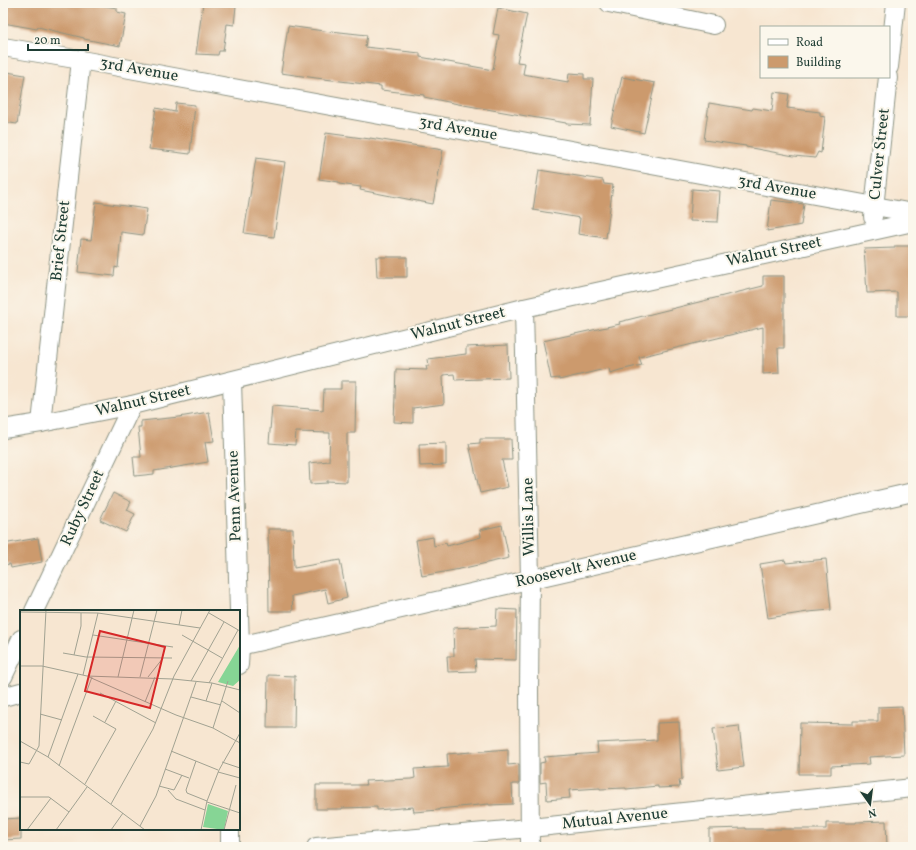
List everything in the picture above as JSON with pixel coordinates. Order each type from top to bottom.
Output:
[{"type":"street","points":[[609,3],[714,26]]},
{"type":"street","points":[[890,57],[896,3]]},
{"type":"street","name":"3rd Avenue","points":[[3,47],[81,60],[913,213]]},
{"type":"street","name":"Brief Street","points":[[41,423],[81,60]]},
{"type":"street","name":"Culver Street","points":[[871,231],[888,78]]},
{"type":"street","name":"Walnut Street","points":[[3,429],[132,405],[524,308],[913,222]]},
{"type":"street","name":"Willis Lane","points":[[524,308],[530,579],[530,847]]},
{"type":"street","name":"Penn Avenue","points":[[232,381],[239,610]]},
{"type":"street","name":"Ruby Street","points":[[34,610],[132,405]]},
{"type":"street","name":"Roosevelt Avenue","points":[[240,646],[913,492]]},
{"type":"street","points":[[3,677],[20,641]]},
{"type":"street","points":[[3,697],[20,692]]},
{"type":"street","name":"Mutual Avenue","points":[[316,847],[530,828],[913,788]]},
{"type":"street","points":[[230,830],[230,847]]},
{"type":"building","points":[[4,3],[87,3],[117,8],[117,12],[126,14],[120,46],[84,39],[38,27],[37,29],[3,23]]},
{"type":"building","points":[[203,3],[217,3],[236,6],[234,25],[227,24],[223,51],[219,51],[218,55],[196,54]]},
{"type":"building","points":[[498,8],[527,14],[517,62],[525,63],[523,74],[568,82],[569,73],[584,74],[584,79],[593,79],[590,125],[566,124],[458,104],[424,97],[424,95],[381,90],[381,86],[281,73],[288,26],[367,35],[365,47],[420,53],[420,57],[493,70],[499,35],[493,34]]},
{"type":"building","points":[[7,72],[25,75],[17,124],[3,122],[3,99]]},
{"type":"building","points":[[622,77],[655,83],[644,133],[611,126]]},
{"type":"building","points":[[774,92],[789,94],[787,108],[820,112],[820,116],[825,117],[821,153],[818,152],[815,158],[794,156],[746,146],[704,140],[709,103],[752,110],[753,108],[772,111]]},
{"type":"building","points":[[176,103],[195,105],[190,154],[149,149],[156,108],[175,112]]},
{"type":"building","points":[[326,133],[370,138],[443,150],[433,204],[360,190],[361,187],[319,179]]},
{"type":"building","points":[[256,158],[285,162],[274,237],[244,233]]},
{"type":"building","points":[[539,170],[603,180],[604,184],[613,185],[606,238],[578,234],[580,218],[533,210]]},
{"type":"building","points":[[692,189],[720,191],[718,222],[690,221]]},
{"type":"building","points":[[771,200],[804,204],[801,225],[767,231]]},
{"type":"building","points":[[96,202],[147,209],[143,235],[121,232],[118,268],[115,267],[114,276],[78,272],[81,239],[91,240]]},
{"type":"building","points":[[895,246],[913,246],[913,316],[897,316],[897,292],[867,293],[864,249],[895,248]]},
{"type":"building","points":[[376,257],[407,257],[407,277],[377,277]]},
{"type":"building","points":[[763,276],[784,276],[784,348],[778,348],[779,373],[763,374],[763,327],[639,357],[642,365],[610,373],[609,368],[559,380],[559,378],[551,379],[543,341],[620,324],[619,322],[763,286]]},
{"type":"building","points":[[508,345],[509,378],[455,380],[454,374],[443,375],[444,404],[413,408],[413,423],[394,422],[396,369],[427,370],[426,366],[429,366],[428,359],[466,354],[466,347]]},
{"type":"building","points":[[341,381],[356,381],[355,433],[347,433],[347,482],[327,481],[327,483],[310,484],[309,463],[329,461],[330,433],[296,432],[295,445],[269,443],[272,406],[323,410],[324,389],[341,389]]},
{"type":"building","points":[[209,412],[214,441],[205,442],[208,462],[154,471],[154,474],[135,476],[133,457],[141,457],[138,427],[141,427],[141,421]]},
{"type":"building","points":[[480,439],[511,439],[512,460],[502,460],[508,487],[480,493],[469,444],[480,443]]},
{"type":"building","points":[[446,443],[446,465],[420,466],[419,444]]},
{"type":"building","points":[[113,493],[131,502],[127,510],[135,514],[126,532],[100,520]]},
{"type":"building","points":[[502,525],[509,558],[422,576],[416,540],[433,537],[434,546],[446,543],[447,546],[481,537],[480,530]]},
{"type":"building","points":[[268,529],[293,529],[294,568],[340,560],[347,598],[328,603],[325,589],[292,596],[293,611],[269,611]]},
{"type":"building","points":[[38,538],[42,562],[11,568],[10,564],[3,565],[3,544]]},
{"type":"building","points":[[826,559],[831,610],[768,618],[760,564],[785,560],[786,563]]},
{"type":"building","points":[[497,609],[517,610],[516,660],[475,659],[476,671],[448,672],[447,656],[454,656],[453,628],[496,626]]},
{"type":"building","points":[[268,675],[295,676],[294,728],[267,728]]},
{"type":"building","points":[[902,706],[904,755],[869,757],[870,764],[831,766],[831,774],[799,774],[800,723],[853,724],[853,721],[878,721],[878,707]]},
{"type":"building","points":[[679,722],[682,780],[679,780],[680,787],[658,788],[658,786],[626,789],[600,788],[569,790],[570,798],[547,800],[546,782],[540,783],[540,763],[545,762],[544,757],[598,753],[597,743],[657,740],[657,723]]},
{"type":"building","points":[[739,726],[744,767],[718,770],[713,729]]},
{"type":"building","points":[[508,749],[508,765],[519,764],[519,784],[512,784],[513,804],[489,804],[414,812],[413,807],[377,810],[377,807],[316,809],[316,785],[366,785],[365,781],[411,779],[415,778],[414,769],[448,767],[447,754]]},
{"type":"building","points":[[20,818],[21,839],[3,840],[3,819]]},
{"type":"building","points":[[886,821],[887,847],[709,847],[709,829],[826,829],[826,823]]}]
